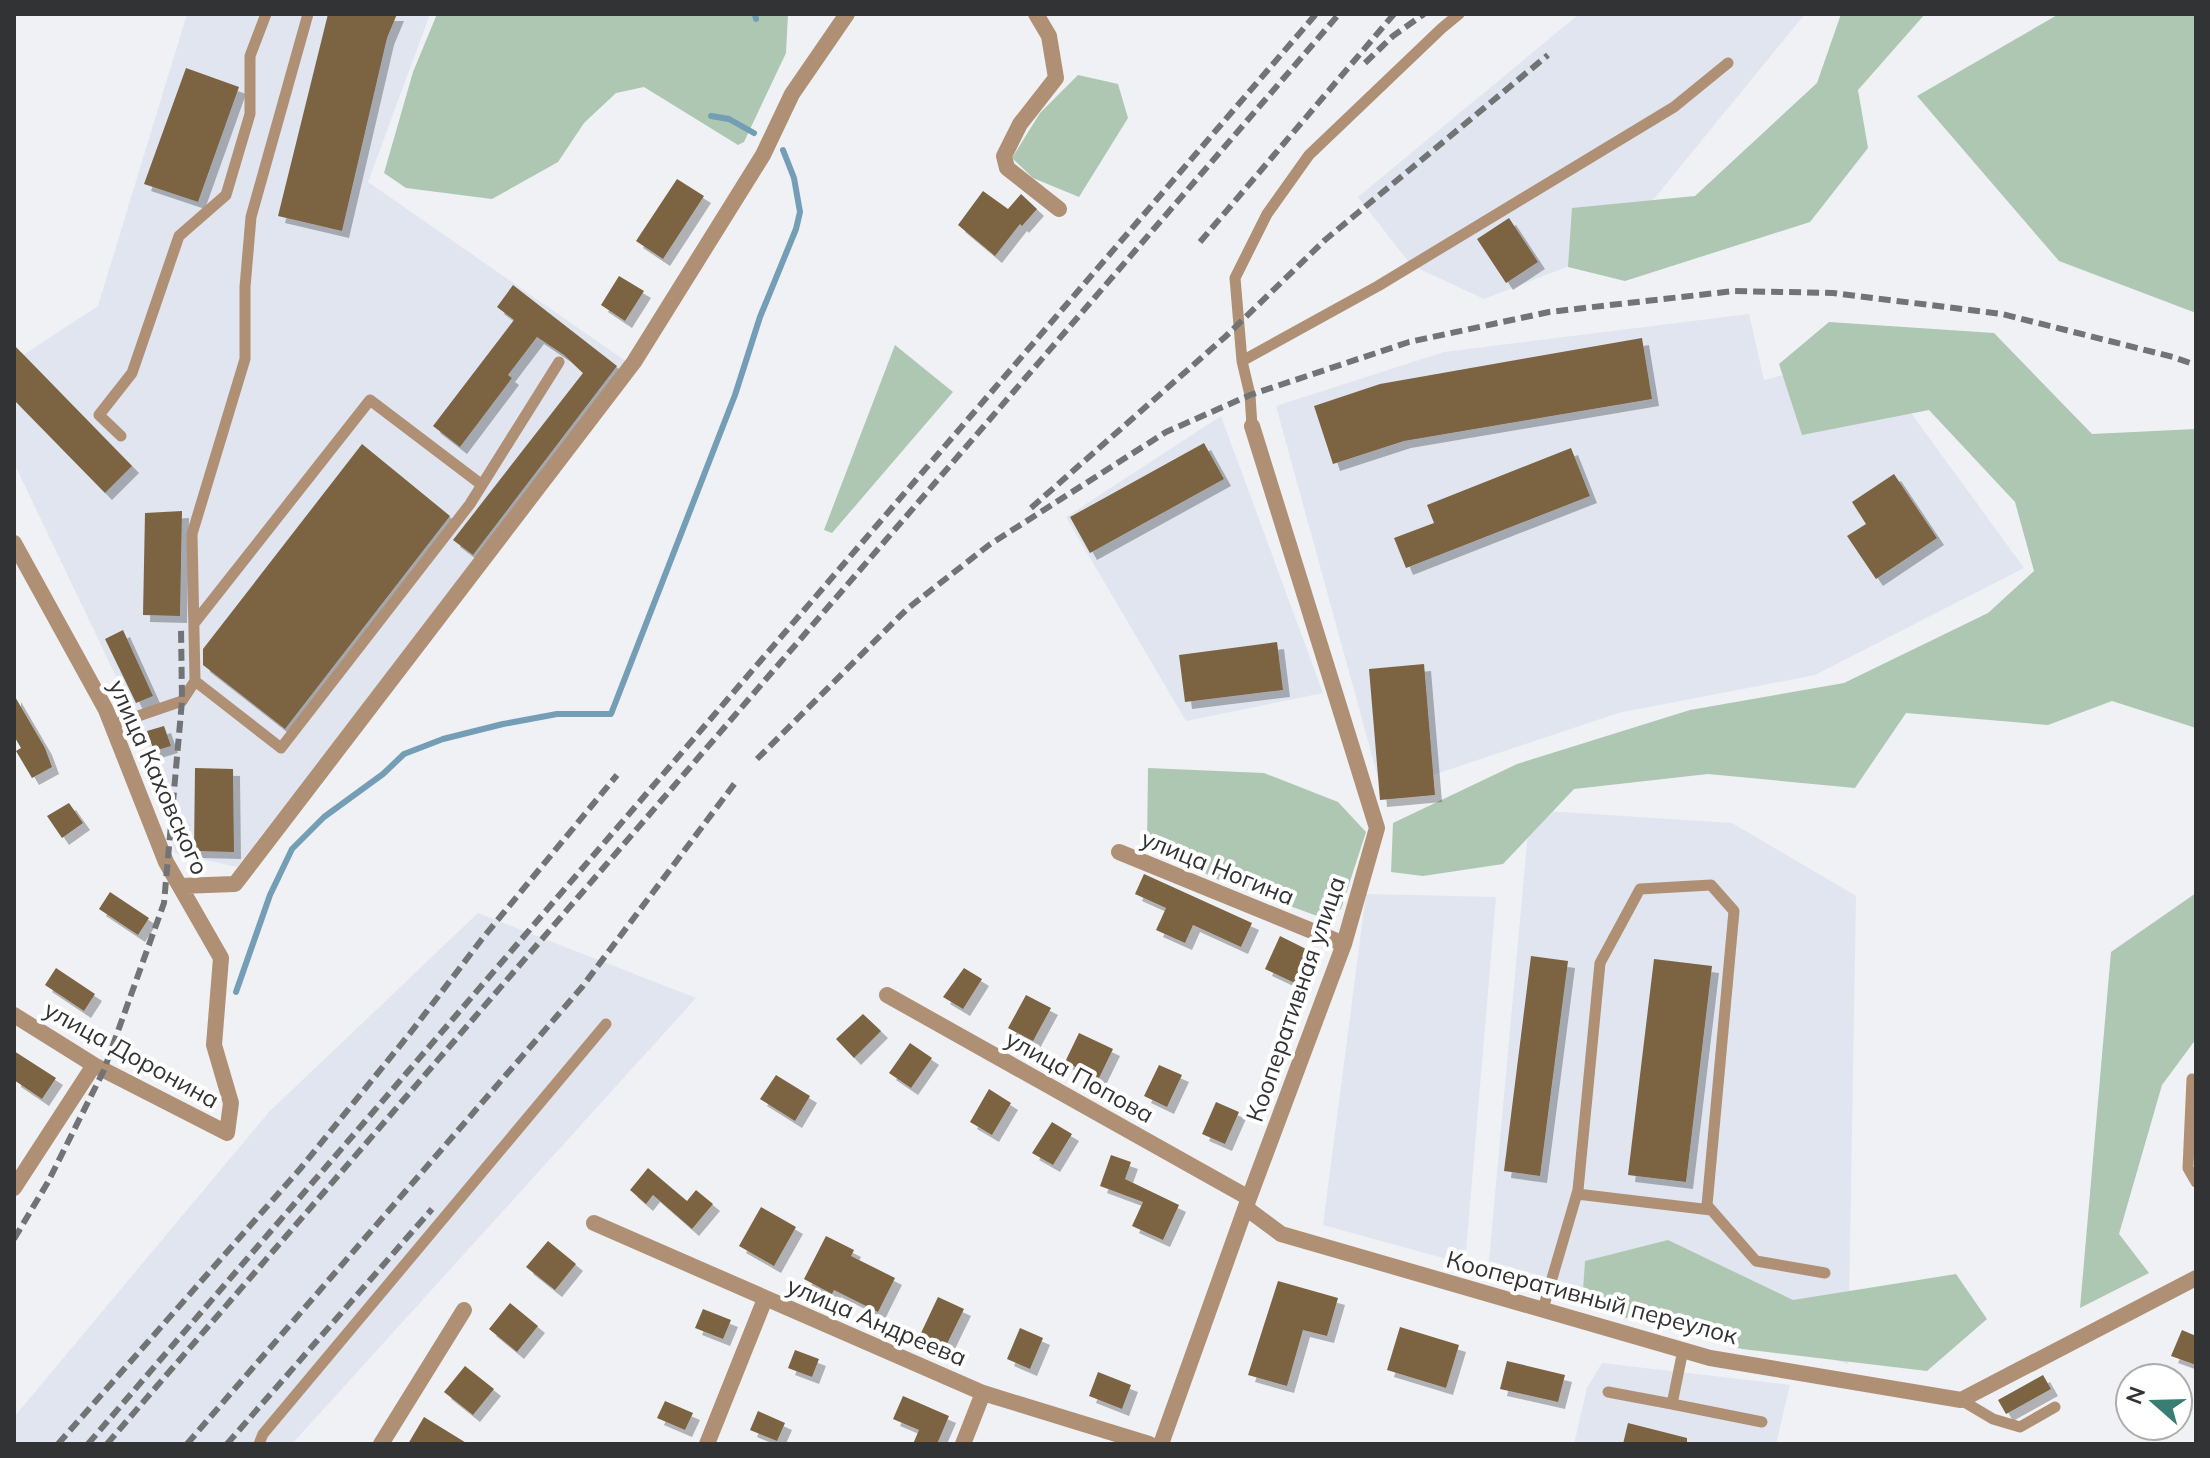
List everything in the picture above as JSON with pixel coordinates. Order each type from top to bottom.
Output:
[{"type":"street","points":[[180,886],[235,884],[634,362],[763,155],[792,94],[847,14]]},
{"type":"street","points":[[1036,14],[1049,36],[1056,78],[1020,124],[1004,156],[1007,168],[1059,209]]},
{"type":"street","name":"Кооперативная улица","points":[[1161,1444],[1344,944],[1377,828],[1252,426]]},
{"type":"street","name":"улица Каховского","points":[[14,543],[112,725],[166,862],[221,958],[214,1045],[231,1103],[227,1133]]},
{"type":"street","name":"улица Ногина","points":[[1119,852],[1344,944]]},
{"type":"street","name":"улица Попова","points":[[887,995],[1247,1203]]},
{"type":"street","name":"улица Доронина","points":[[14,1015],[94,1065],[227,1133]]},
{"type":"street","points":[[14,1188],[94,1065]]},
{"type":"street","name":"Кооперативный переулок","points":[[1247,1203],[1281,1234],[1710,1358],[1961,1400]]},
{"type":"street","name":"улица Андреева","points":[[594,1223],[983,1393],[1149,1444]]},
{"type":"street","points":[[1961,1400],[2196,1278]]},
{"type":"street","points":[[707,1444],[765,1299]]},
{"type":"street","points":[[381,1444],[464,1310]]},
{"type":"street","points":[[963,1444],[983,1393]]},
{"type":"lane","points":[[121,436],[99,415],[132,373],[179,236],[226,195],[250,114],[250,56],[266,14]]},
{"type":"lane","points":[[112,725],[182,701],[195,681],[192,534],[245,359],[245,287],[251,217],[308,14]]},
{"type":"lane","points":[[1252,426],[1250,395],[1242,361],[1235,278],[1267,214],[1309,155],[1459,14]]},
{"type":"lane","points":[[1242,361],[1378,286],[1674,107],[1728,63]]},
{"type":"lane","points":[[195,681],[281,748],[470,504],[559,362]]},
{"type":"lane","points":[[196,621],[370,400],[482,485]]},
{"type":"lane","points":[[1543,1309],[1577,1194],[1600,963],[1640,889],[1711,885],[1734,911],[1707,1205],[1756,1261],[1825,1273]]},
{"type":"lane","points":[[259,1444],[263,1434],[606,1024]]},
{"type":"lane","points":[[2192,1079],[2188,1168],[2196,1182]]},
{"type":"lane","points":[[1577,1194],[1711,1210]]},
{"type":"lane","points":[[1672,1404],[1683,1350]]},
{"type":"lane","points":[[1608,1392],[1762,1422]]},
{"type":"lane","points":[[1961,1400],[1993,1419],[2020,1427],[2055,1407]]},
{"type":"shaded area","points":[[187,14],[430,14],[368,182],[627,362],[237,867],[175,853],[153,754],[14,463],[14,361],[98,306]]},
{"type":"shaded area","points":[[1579,14],[1805,14],[1613,249],[1484,299],[1411,265],[1358,197]]},
{"type":"shaded area","points":[[1749,314],[1764,380],[1868,354],[2024,568],[1815,675],[1618,713],[1382,792],[1276,406],[1444,352]]},
{"type":"shaded area","points":[[1221,416],[1323,693],[1186,721],[1066,517]]},
{"type":"shaded area","points":[[1530,810],[1732,823],[1856,896],[1848,1364],[1489,1261]]},
{"type":"shaded area","points":[[1366,894],[1496,897],[1465,1264],[1323,1225]]},
{"type":"shaded area","points":[[478,913],[696,998],[292,1444],[14,1444],[14,1417],[269,1112]]},
{"type":"shaded area","points":[[1602,1363],[1790,1385],[1776,1444],[1574,1444],[1587,1388]]},
{"type":"green space","points":[[437,14],[788,14],[786,53],[744,142],[738,145],[644,87],[616,93],[584,123],[558,162],[492,199],[406,188],[384,173],[413,72]]},
{"type":"green space","points":[[1841,14],[1925,14],[1858,90],[1868,148],[1810,222],[1625,281],[1568,267],[1572,208],[1695,196],[1817,83]]},
{"type":"green space","points":[[2059,14],[2196,14],[2196,313],[2059,261],[1917,96]]},
{"type":"green space","points":[[1078,75],[1118,84],[1128,118],[1079,197],[1033,178],[1012,158],[1040,113]]},
{"type":"green space","points":[[1829,322],[1994,333],[2092,434],[2196,429],[2196,728],[2112,701],[2048,725],[1906,713],[1855,788],[1708,774],[1574,789],[1503,864],[1423,876],[1391,872],[1393,823],[1517,764],[1690,710],[1844,683],[1988,613],[2034,571],[2015,502],[1929,410],[1802,435],[1779,364]]},
{"type":"green space","points":[[895,345],[953,392],[832,533],[824,530]]},
{"type":"green space","points":[[1148,768],[1264,773],[1338,802],[1366,832],[1341,909],[1320,917],[1221,881],[1147,845]]},
{"type":"green space","points":[[2196,893],[2196,1039],[2162,1085],[2119,1234],[2149,1273],[2080,1308],[2111,952]]},
{"type":"green space","points":[[1668,1240],[1793,1300],[1956,1274],[1987,1319],[1927,1371],[1742,1349],[1582,1306],[1585,1261]]},
{"type":"building","points":[[328,14],[397,14],[387,38],[342,231],[278,216]]},
{"type":"building","points":[[186,68],[239,87],[198,202],[144,184]]},
{"type":"building","points":[[677,179],[704,196],[663,259],[636,241]]},
{"type":"building","points":[[983,191],[1008,209],[1021,194],[1037,209],[1022,226],[1020,224],[995,256],[958,225]]},
{"type":"building","points":[[1509,218],[1538,262],[1506,283],[1477,239]]},
{"type":"building","points":[[619,276],[644,291],[625,321],[601,305]]},
{"type":"building","points":[[513,285],[617,366],[473,555],[453,540],[583,373],[564,355],[537,337],[508,375],[512,378],[460,447],[433,426],[514,320],[497,307]]},
{"type":"building","points":[[1642,338],[1652,399],[1404,441],[1333,464],[1314,406],[1380,384]]},
{"type":"building","points":[[14,345],[132,466],[105,493],[14,400]]},
{"type":"building","points":[[1204,443],[1224,479],[1090,553],[1070,517]]},
{"type":"building","points":[[362,444],[450,516],[285,729],[203,665],[203,649]]},
{"type":"building","points":[[1571,448],[1590,496],[1406,568],[1394,538],[1434,523],[1427,505]]},
{"type":"building","points":[[1894,474],[1937,538],[1876,579],[1847,536],[1866,524],[1852,502]]},
{"type":"building","points":[[182,511],[180,616],[143,615],[145,513]]},
{"type":"building","points":[[123,630],[153,696],[136,703],[105,639]]},
{"type":"building","points":[[1277,642],[1283,690],[1185,702],[1179,655]]},
{"type":"building","points":[[1424,664],[1435,795],[1380,800],[1369,669]]},
{"type":"building","points":[[14,695],[45,748],[52,767],[32,778],[16,751],[21,748],[14,736]]},
{"type":"building","points":[[164,726],[171,746],[154,751],[147,731]]},
{"type":"building","points":[[195,768],[233,769],[234,852],[194,851]]},
{"type":"building","points":[[69,803],[83,823],[62,838],[47,816]]},
{"type":"building","points":[[1144,874],[1252,923],[1241,947],[1193,925],[1185,943],[1156,930],[1166,908],[1135,894]]},
{"type":"building","points":[[110,892],[149,918],[138,935],[99,909]]},
{"type":"building","points":[[1280,936],[1314,953],[1299,985],[1265,969]]},
{"type":"building","points":[[1531,956],[1568,961],[1540,1176],[1504,1171]]},
{"type":"building","points":[[1654,959],[1712,966],[1686,1182],[1628,1175]]},
{"type":"building","points":[[56,968],[95,994],[84,1011],[45,985]]},
{"type":"building","points":[[964,968],[982,979],[963,1009],[943,997]]},
{"type":"building","points":[[1026,995],[1051,1008],[1033,1041],[1008,1028]]},
{"type":"building","points":[[863,1014],[881,1031],[854,1058],[836,1039]]},
{"type":"building","points":[[1079,1033],[1113,1049],[1099,1078],[1065,1062]]},
{"type":"building","points":[[910,1043],[932,1058],[911,1088],[889,1073]]},
{"type":"building","points":[[14,1051],[56,1078],[42,1099],[14,1080]]},
{"type":"building","points":[[1159,1065],[1182,1075],[1167,1107],[1144,1096]]},
{"type":"building","points":[[776,1075],[810,1096],[795,1121],[760,1099]]},
{"type":"building","points":[[989,1089],[1011,1103],[992,1135],[970,1122]]},
{"type":"building","points":[[1216,1102],[1239,1112],[1225,1144],[1202,1134]]},
{"type":"building","points":[[1052,1122],[1072,1134],[1053,1165],[1032,1153]]},
{"type":"building","points":[[1111,1155],[1131,1162],[1125,1179],[1179,1205],[1163,1240],[1132,1226],[1143,1202],[1100,1186]]},
{"type":"building","points":[[648,1168],[687,1201],[696,1190],[713,1204],[692,1229],[653,1195],[646,1204],[630,1190]]},
{"type":"building","points":[[761,1207],[796,1227],[774,1266],[739,1246]]},
{"type":"building","points":[[826,1236],[854,1250],[851,1256],[895,1278],[878,1312],[804,1279]]},
{"type":"building","points":[[548,1241],[576,1264],[555,1290],[526,1267]]},
{"type":"building","points":[[1278,1281],[1338,1298],[1327,1336],[1303,1330],[1287,1386],[1248,1375]]},
{"type":"building","points":[[938,1297],[964,1309],[946,1346],[921,1333]]},
{"type":"building","points":[[510,1303],[538,1326],[517,1352],[489,1329]]},
{"type":"building","points":[[703,1309],[731,1320],[723,1339],[695,1328]]},
{"type":"building","points":[[1400,1327],[1459,1345],[1446,1388],[1387,1370]]},
{"type":"building","points":[[1020,1328],[1043,1338],[1030,1369],[1007,1359]]},
{"type":"building","points":[[2182,1330],[2196,1336],[2196,1365],[2171,1356]]},
{"type":"building","points":[[795,1350],[819,1359],[812,1377],[788,1368]]},
{"type":"building","points":[[1507,1361],[1565,1375],[1558,1402],[1500,1389]]},
{"type":"building","points":[[465,1366],[494,1389],[473,1415],[444,1392]]},
{"type":"building","points":[[1098,1372],[1131,1385],[1122,1409],[1089,1396]]},
{"type":"building","points":[[2043,1375],[2051,1389],[2006,1414],[1998,1400]]},
{"type":"building","points":[[903,1396],[949,1416],[937,1444],[913,1444],[919,1430],[893,1419]]},
{"type":"building","points":[[665,1401],[693,1413],[685,1430],[657,1418]]},
{"type":"building","points":[[758,1411],[785,1423],[777,1441],[750,1430]]},
{"type":"building","points":[[424,1417],[468,1444],[408,1444]]},
{"type":"building","points":[[1628,1423],[1687,1438],[1687,1444],[1623,1444]]},
{"type":"waterway","points":[[755,14],[756,19]]},
{"type":"waterway","points":[[711,116],[729,119],[754,133]]},
{"type":"waterway","points":[[236,992],[270,895],[292,849],[324,817],[383,774],[404,754],[443,739],[503,724],[557,714],[611,714],[796,229],[800,212],[794,178],[783,150]]},
{"type":"railway","points":[[88,1444],[1316,14]]},
{"type":"railway","points":[[107,1444],[1339,14]]},
{"type":"railway","points":[[1200,242],[1394,14]]},
{"type":"railway","points":[[1365,63],[1393,36],[1424,14]]},
{"type":"railway","points":[[1031,508],[1225,337],[1325,240],[1548,55]]},
{"type":"railway","points":[[757,759],[907,609],[989,545],[1166,432],[1250,395],[1409,342],[1549,312],[1734,291],[1833,293],[2002,314],[2196,365]]},
{"type":"railway","points":[[14,1239],[48,1182],[104,1070],[164,903],[182,701],[181,627]]},
{"type":"railway","points":[[58,1444],[300,1169],[617,775]]},
{"type":"railway","points":[[187,1444],[582,987],[738,779]]},
{"type":"railway","points":[[227,1444],[432,1209]]}]
